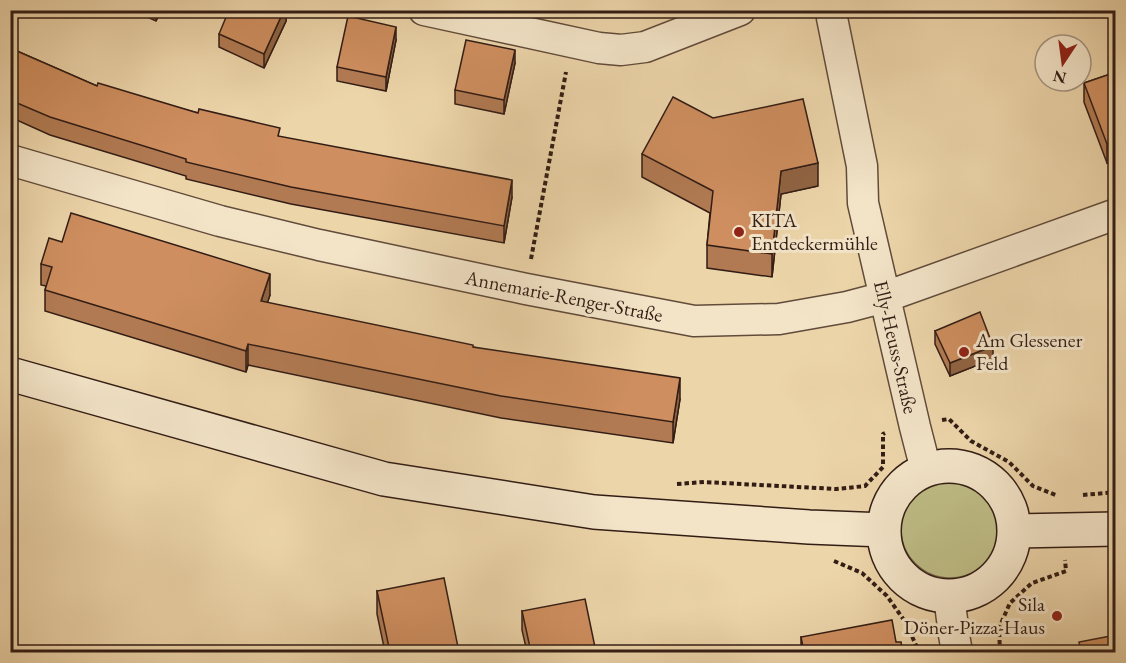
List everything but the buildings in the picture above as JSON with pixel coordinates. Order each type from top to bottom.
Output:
[{"type":"main road","points":[[10,374],[384,479],[594,512],[884,530]]},
{"type":"main road","points":[[951,466],[975,472],[996,486],[1010,507],[1015,531],[1011,552],[1002,569],[988,584],[969,593],[949,596],[932,594],[916,587],[903,577],[892,563],[886,547],[884,530],[886,514],[892,500],[912,477],[926,471],[951,466]]},
{"type":"main road","points":[[1015,531],[1116,529]]},
{"type":"street","points":[[424,10],[600,48],[621,50],[645,47],[740,10]]},
{"type":"street","name":"Elly-Heuss-Straße","points":[[832,10],[861,166],[863,203],[926,471]]},
{"type":"street","name":"Annemarie-Renger-Straße","points":[[10,160],[220,221],[319,245],[525,289],[694,321],[779,319],[847,307],[885,297],[1116,214]]},
{"type":"street","points":[[949,596],[957,652]]},
{"type":"path","points":[[525,289],[571,42]]},
{"type":"path","points":[[673,484],[704,482],[836,489],[865,486],[883,467],[883,434],[949,419],[971,441],[1009,462],[1033,486],[1060,497],[1066,571],[1032,583],[1010,603],[999,628],[1000,652]]},
{"type":"path","points":[[836,489],[833,561],[862,573],[887,596],[906,623],[918,652]]},
{"type":"path","points":[[1082,495],[1116,492]]},
{"type":"shaded area","points":[[950,480],[969,484],[985,494],[995,510],[999,529],[995,548],[985,564],[969,574],[950,578],[931,574],[915,564],[905,548],[901,529],[905,510],[915,494],[931,484]]},
{"type":"place","name":"KITA Entdeckermühle","points":[[739,232]]},
{"type":"place","name":"Am Glessener Feld","points":[[964,352]]},
{"type":"place","name":"Sila Döner-Pizza-Haus","points":[[1057,616]]}]
